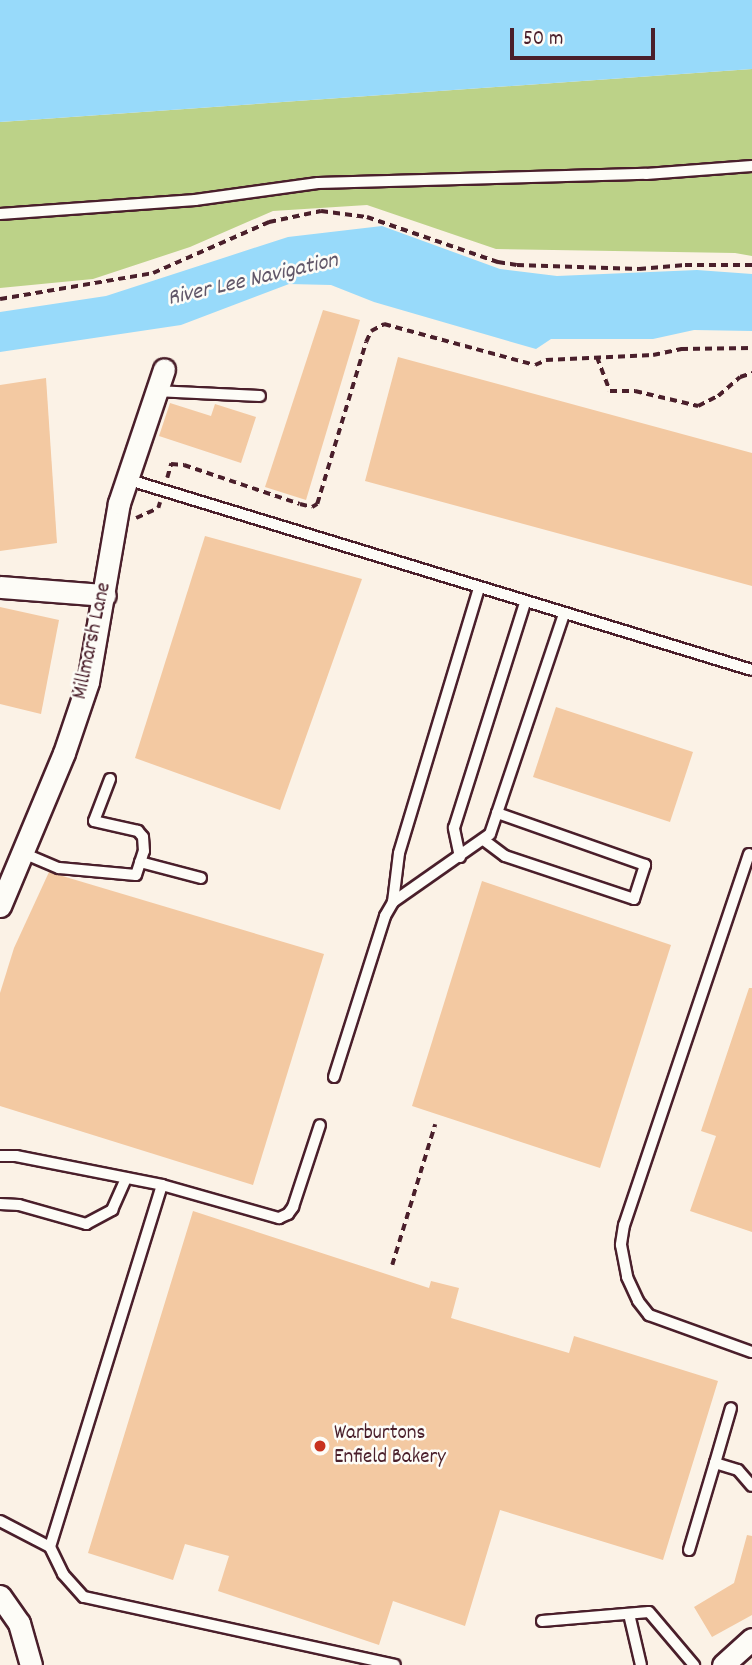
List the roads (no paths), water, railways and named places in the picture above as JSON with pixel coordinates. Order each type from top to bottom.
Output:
[{"type":"street","name":"Millmarsh Lane","points":[[3,892],[23,853],[64,753],[88,682],[112,537],[126,478],[164,369]]},
{"type":"street","points":[[0,587],[104,595]]},
{"type":"street","points":[[0,1596],[19,1623],[32,1665]]},
{"type":"street","points":[[723,1665],[752,1639]]},
{"type":"lane","points":[[0,214],[195,200],[318,183],[646,174],[752,166]]},
{"type":"lane","points":[[155,391],[260,396]]},
{"type":"lane","points":[[126,478],[525,603],[752,670]]},
{"type":"lane","points":[[334,1077],[385,916],[393,902],[399,853],[479,588]]},
{"type":"lane","points":[[460,857],[454,828],[525,603]]},
{"type":"lane","points":[[393,902],[485,841],[497,813],[564,614]]},
{"type":"lane","points":[[23,853],[59,868],[136,875],[144,851],[143,837],[138,831],[93,821],[110,779]]},
{"type":"lane","points":[[485,841],[505,856],[635,899],[645,865],[497,813]]},
{"type":"lane","points":[[749,854],[624,1224],[621,1245],[627,1278],[638,1301],[649,1315],[752,1352]]},
{"type":"lane","points":[[140,862],[201,878]]},
{"type":"lane","points":[[0,1156],[16,1156],[162,1185],[279,1218],[288,1214],[293,1207],[320,1125]]},
{"type":"lane","points":[[0,1204],[19,1205],[86,1224],[112,1210],[126,1178]]},
{"type":"lane","points":[[50,1547],[162,1185]]},
{"type":"lane","points":[[689,1550],[731,1408]]},
{"type":"lane","points":[[715,1462],[738,1470],[752,1486]]},
{"type":"lane","points":[[0,1521],[50,1547],[63,1574],[84,1597],[395,1665]]},
{"type":"lane","points":[[542,1622],[649,1612],[694,1665]]},
{"type":"lane","points":[[629,1614],[641,1665]]},
{"type":"water","points":[[0,0],[752,0],[752,69],[0,122]]},
{"type":"water","name":"River Lee Navigation","points":[[382,226],[500,269],[557,276],[697,270],[752,274],[752,331],[694,330],[653,339],[551,339],[536,349],[374,302],[331,285],[289,284],[181,325],[0,352],[0,312],[106,296],[288,237]]},
{"type":"place","name":"Warburtons Enfield Bakery","points":[[320,1446]]}]
